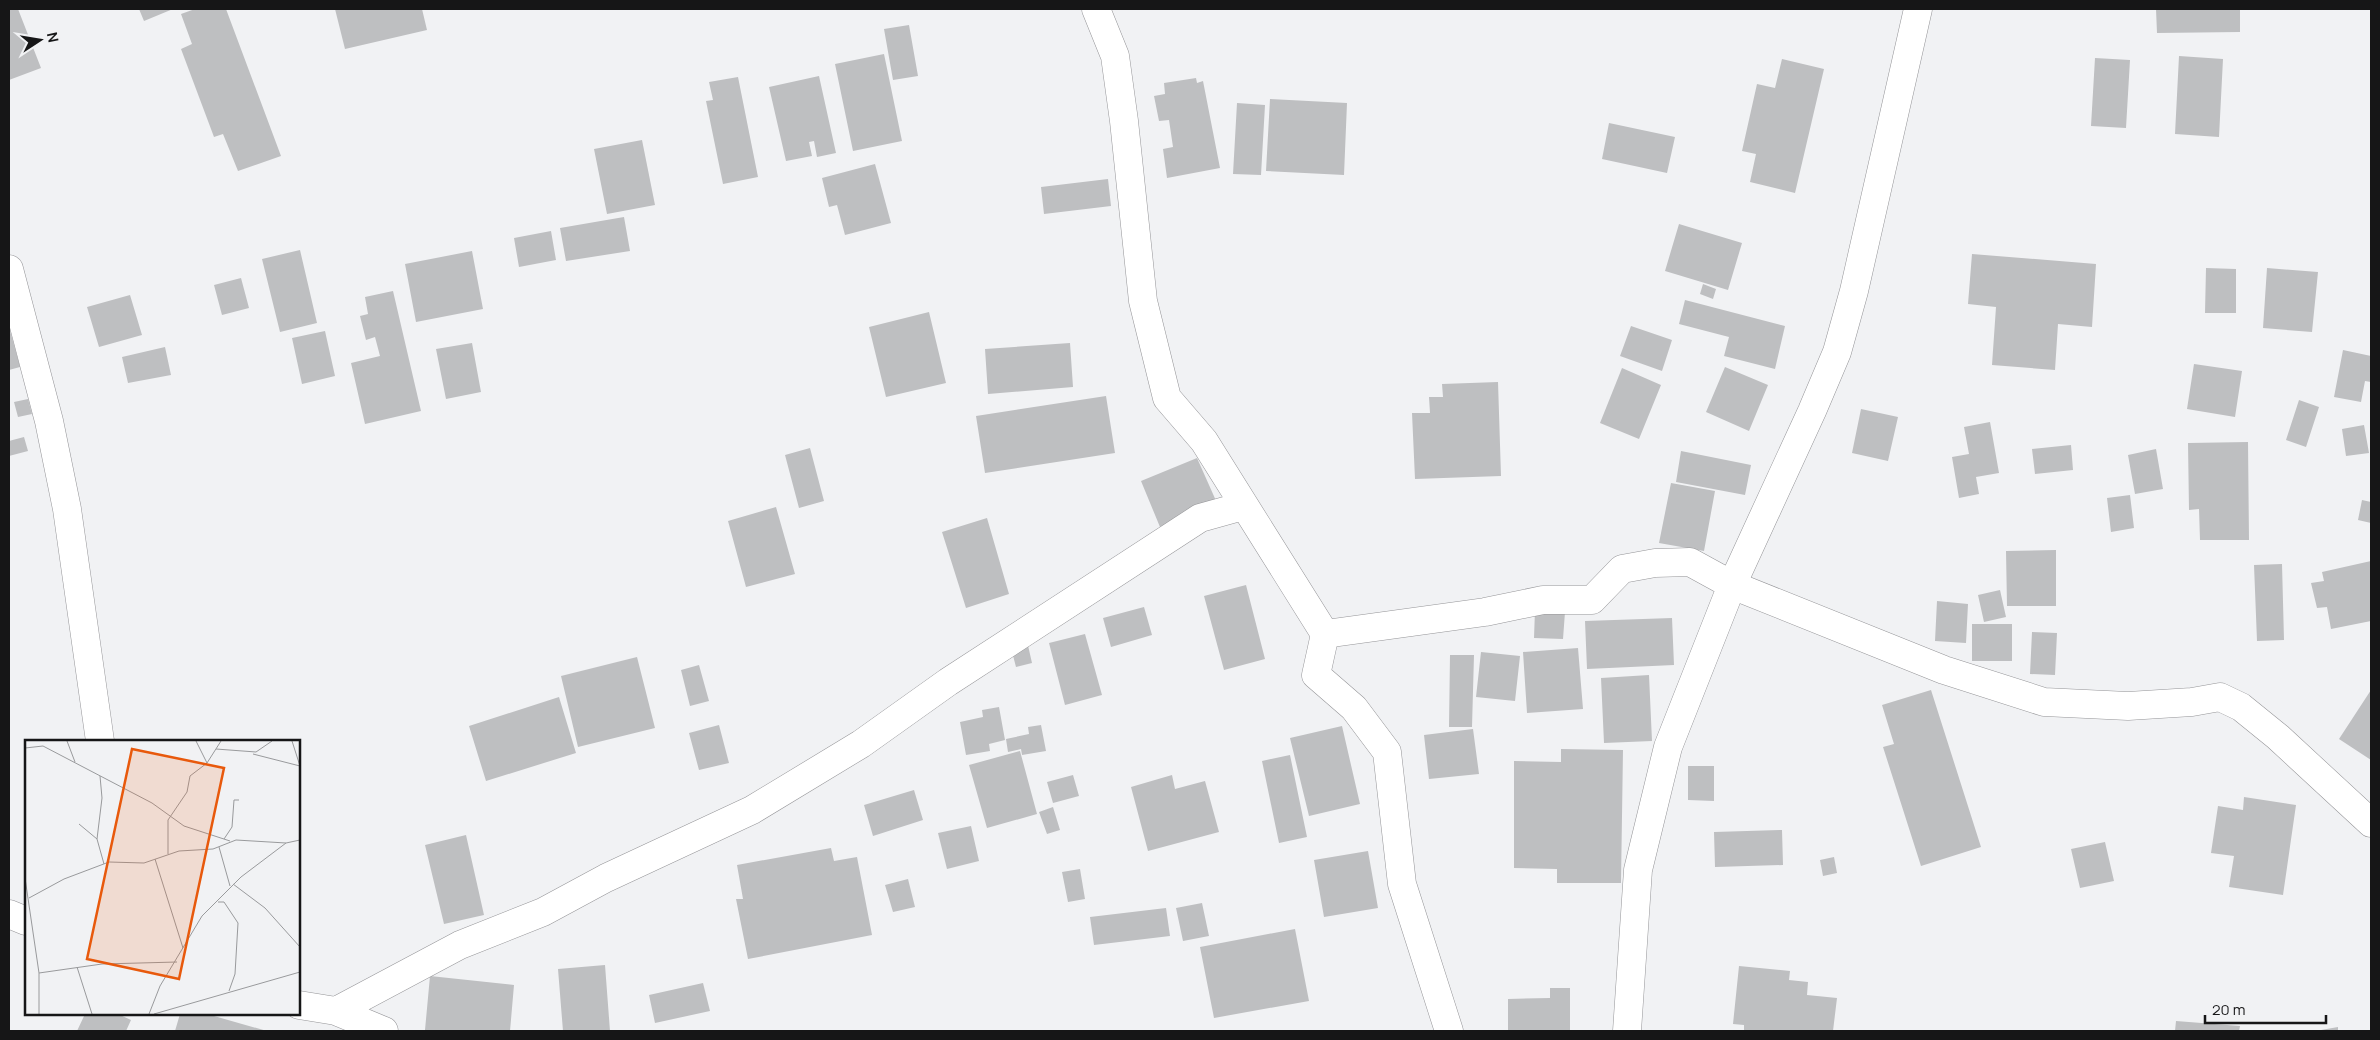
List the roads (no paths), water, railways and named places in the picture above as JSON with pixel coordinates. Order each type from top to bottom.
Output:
[{"type":"street","points":[[1096,9],[1115,56],[1124,121],[1143,301],[1167,398],[1204,441],[1325,634],[1316,675],[1354,708],[1387,752],[1402,884],[1449,1031]]},
{"type":"street","points":[[1627,1031],[1638,870],[1668,747],[1732,585],[1812,412],[1837,352],[1854,291],[1918,9]]},
{"type":"street","points":[[9,269],[49,421],[67,509],[100,740]]},
{"type":"street","points":[[336,1011],[460,946],[543,912],[606,878],[752,810],[861,744],[948,682],[1200,518],[1243,506]]},
{"type":"street","points":[[1325,634],[1485,612],[1543,600],[1592,600],[1622,569],[1655,563],[1690,562],[1732,585],[1944,670],[2044,702],[2128,706],[2192,702],[2220,697],[2241,707],[2278,737],[2371,823]]},
{"type":"street","points":[[9,914],[25,921]]},
{"type":"street","points":[[300,1005],[336,1011],[384,1031]]}]
